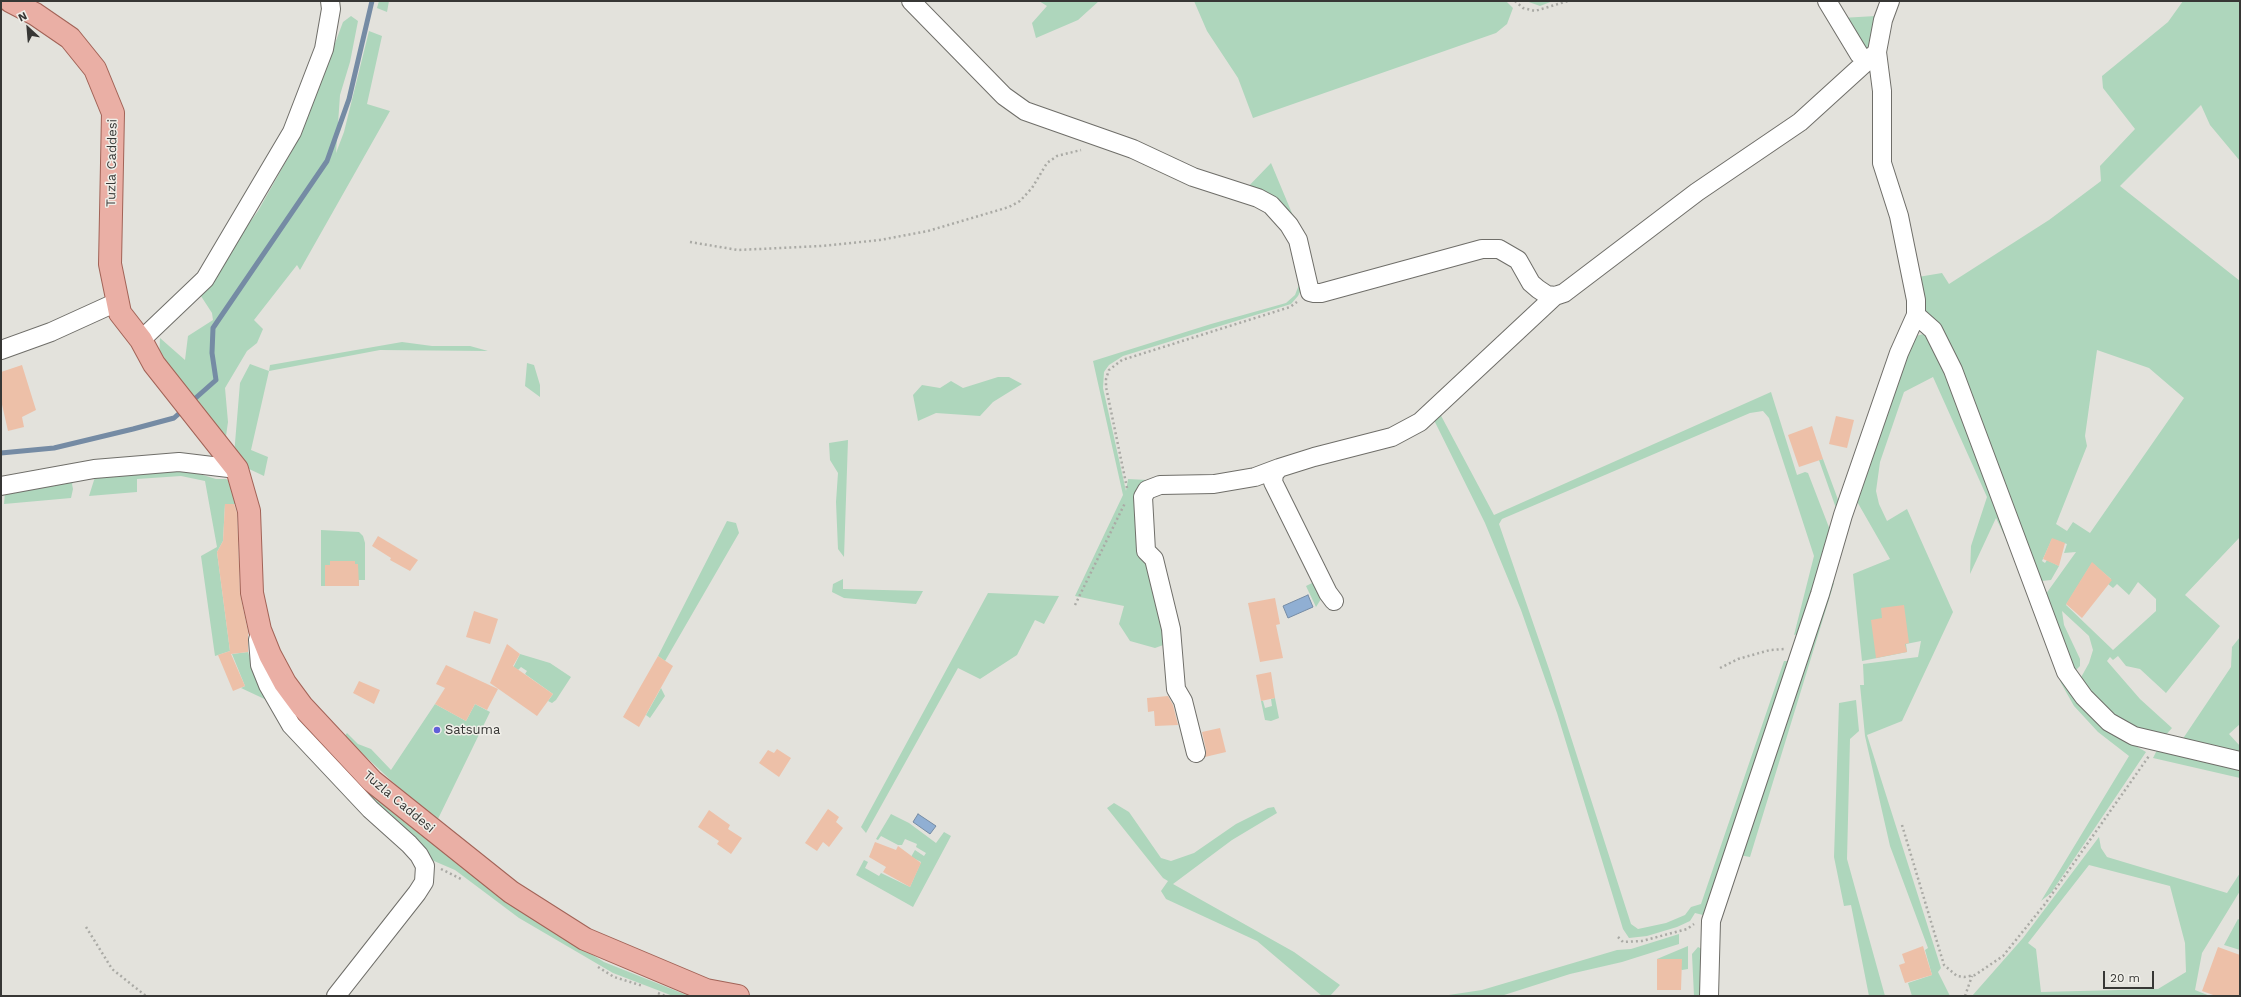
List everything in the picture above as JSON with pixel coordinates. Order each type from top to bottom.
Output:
[{"type":"main road","name":"Tuzla Caddesi","points":[[10,1],[35,14],[70,38],[95,69],[113,113],[110,264],[120,313],[141,340],[154,364],[237,469],[249,511],[252,593],[260,630],[270,655],[285,682],[302,706],[372,782],[512,892],[586,939],[706,990],[738,996]]},
{"type":"street","points":[[141,340],[205,279],[292,132],[324,50],[332,9],[330,1]]},
{"type":"street","points":[[911,1],[1004,96],[1025,111],[1133,149],[1193,177],[1258,198],[1271,205],[1289,225],[1298,240],[1310,292],[1321,293],[1482,249],[1499,249],[1518,260],[1531,283],[1538,289],[1547,295],[1555,296]]},
{"type":"street","points":[[1827,1],[1859,54],[1872,56]]},
{"type":"street","points":[[1196,753],[1183,701],[1176,689],[1172,635],[1154,559],[1146,551],[1143,497],[1147,490],[1160,486],[1214,484],[1255,477],[1350,446],[1392,437],[1420,422],[1555,296],[1564,293],[1697,192],[1800,122],[1872,56],[1890,1]]},
{"type":"street","points":[[1709,996],[1711,921],[1802,647],[1848,500],[1899,353],[1916,316],[1916,300],[1899,216],[1882,163],[1882,91],[1872,56]]},
{"type":"street","points":[[1,350],[51,332],[118,302]]},
{"type":"street","points":[[1916,316],[1933,330],[1953,370],[2066,672],[2084,697],[2108,722],[2134,736],[2240,761]]},
{"type":"street","points":[[1,486],[94,469],[179,462],[237,469]]},
{"type":"street","points":[[1279,468],[1272,478],[1273,482],[1328,593],[1334,601]]},
{"type":"street","points":[[260,630],[258,640],[260,665],[268,685],[292,725],[370,809],[409,844],[419,855],[425,866],[424,882],[417,893],[336,996]]},
{"type":"path","points":[[1515,1],[1523,8],[1535,11],[1568,1]]},
{"type":"path","points":[[690,242],[738,250],[821,246],[880,240],[928,231],[1009,208],[1020,201],[1032,188],[1047,163],[1057,156],[1113,143]]},
{"type":"path","points":[[1128,493],[1106,387],[1106,379],[1109,370],[1122,360],[1147,351],[1290,307],[1310,292]]},
{"type":"path","points":[[1075,605],[1128,497]]},
{"type":"path","points":[[1720,668],[1738,660],[1770,650],[1802,647]]},
{"type":"path","points":[[1902,825],[1944,965],[1957,976],[1973,975],[1987,969],[2003,956],[2040,910],[2159,742]]},
{"type":"path","points":[[1618,938],[1623,942],[1642,941],[1686,929],[1699,922],[1710,932]]},
{"type":"path","points":[[86,927],[112,969],[146,996]]},
{"type":"path","points":[[1965,996],[1973,975]]},
{"type":"green space","points":[[379,1],[389,1],[387,12],[377,8]]},
{"type":"green space","points":[[1039,1],[1099,1],[1078,20],[1036,38],[1032,23],[1047,6]]},
{"type":"green space","points":[[1194,1],[1506,1],[1513,8],[1507,24],[1496,33],[1253,118],[1238,78],[1207,31]]},
{"type":"green space","points":[[1526,1],[1553,1],[1540,6]]},
{"type":"green space","points":[[2183,1],[2240,1],[2240,161],[2210,125],[2201,105],[2120,186],[2240,281],[2240,537],[2185,595],[2220,626],[2166,693],[2140,669],[2126,666],[2118,656],[2113,660],[2110,657],[2107,661],[2140,699],[2172,728],[2163,738],[2132,729],[2104,709],[2079,681],[2089,663],[2093,650],[2089,636],[2062,611],[2064,625],[2080,659],[2080,666],[2072,674],[2043,598],[2076,552],[2064,553],[2067,544],[2052,539],[2042,561],[2045,563],[2047,560],[2059,566],[2051,580],[2041,581],[1927,315],[1918,277],[1942,273],[1949,284],[2049,220],[2101,181],[2100,166],[2135,129],[2103,88],[2102,76],[2168,22]],"holes":[[[2097,350],[2149,368],[2184,398],[2090,533],[2073,522],[2067,531],[2056,524],[2087,446],[2085,436]],[[2092,563],[2111,579],[2108,584],[2113,588],[2117,584],[2129,595],[2138,582],[2156,599],[2156,611],[2113,650],[2066,605]]]},
{"type":"green space","points":[[351,16],[358,21],[350,62],[340,95],[336,153],[344,132],[369,31],[382,36],[367,104],[390,111],[300,270],[297,265],[254,320],[263,329],[257,343],[247,351],[225,388],[228,422],[225,443],[159,362],[160,338],[185,360],[188,336],[213,320],[212,313],[199,293],[258,211],[293,149],[306,121],[343,22]]},
{"type":"green space","points":[[1876,16],[1870,52],[1861,48],[1841,18]]},
{"type":"green space","points":[[1271,163],[1299,230],[1243,192]]},
{"type":"green space","points":[[1265,206],[1273,210],[1282,221],[1295,244],[1303,286],[1298,296],[1291,304],[1123,356],[1109,365],[1104,372],[1103,388],[1126,491],[1128,479],[1147,480],[1138,489],[1141,501],[1143,555],[1151,560],[1170,634],[1166,644],[1155,648],[1130,641],[1119,624],[1124,606],[1075,596],[1123,495],[1093,361],[1211,324],[1286,303],[1295,295],[1300,282],[1291,244],[1282,225]]},
{"type":"green space","points":[[1924,334],[1929,337],[2010,535],[2021,570],[1996,518],[1970,574],[1971,546],[1987,497],[1933,377],[1904,392],[1880,462],[1876,491],[1879,504],[1887,521],[1907,509],[1953,612],[1902,721],[1867,735],[1941,968],[1938,972],[1950,996],[1912,996],[1908,983],[1932,975],[1925,950],[1928,948],[1890,846],[1865,736],[1860,685],[1864,685],[1863,664],[1918,657],[1921,641],[1906,644],[1907,652],[1862,661],[1853,574],[1890,559],[1855,498],[1905,353],[1915,336]]},
{"type":"green space","points":[[402,342],[432,346],[470,346],[488,351],[380,350],[269,371],[270,365]]},
{"type":"green space","points":[[527,363],[534,365],[540,385],[540,397],[525,386]]},
{"type":"green space","points":[[250,364],[269,371],[251,450],[268,457],[264,476],[247,468],[234,455],[240,383]]},
{"type":"green space","points":[[998,377],[1009,377],[1022,384],[993,402],[980,416],[936,413],[918,421],[913,395],[922,385],[940,388],[951,381],[963,388]]},
{"type":"green space","points":[[1771,392],[1797,475],[1805,472],[1808,473],[1830,530],[1801,633],[1794,635],[1814,556],[1769,418],[1763,411],[1750,413],[1502,519],[1499,524],[1550,672],[1631,924],[1638,929],[1666,923],[1685,915],[1691,907],[1701,904],[1784,661],[1793,661],[1707,916],[1695,913],[1690,921],[1677,927],[1647,936],[1629,938],[1623,929],[1557,713],[1521,610],[1485,523],[1432,416],[1438,410],[1494,515]]},
{"type":"green space","points":[[848,440],[844,557],[838,549],[836,502],[838,473],[830,460],[829,443]]},
{"type":"green space","points":[[1823,459],[1840,505],[1837,511],[1819,460]]},
{"type":"green space","points":[[176,467],[216,479],[226,479],[236,484],[242,504],[225,504],[223,541],[217,552],[230,651],[215,656],[201,556],[217,547],[205,481],[181,476],[137,479],[137,492],[89,496],[95,477]]},
{"type":"green space","points":[[75,480],[72,484],[73,489],[71,498],[4,504],[5,492]]},
{"type":"green space","points":[[727,521],[736,523],[739,533],[665,661],[658,656]]},
{"type":"green space","points":[[321,530],[359,532],[363,536],[365,543],[365,580],[359,580],[359,586],[321,586]]},
{"type":"green space","points":[[843,579],[843,589],[923,591],[916,604],[844,598],[832,592],[833,584]]},
{"type":"green space","points":[[1318,580],[1321,599],[1316,607],[1306,586]]},
{"type":"green space","points":[[1828,583],[1834,583],[1750,857],[1739,855]]},
{"type":"green space","points":[[988,593],[1059,596],[1044,624],[1035,620],[1017,655],[980,679],[958,668],[866,833],[861,827]]},
{"type":"green space","points":[[2240,637],[2240,724],[2229,734],[2240,746],[2240,755],[2180,743],[2231,667],[2232,647]]},
{"type":"green space","points":[[2049,649],[2107,729],[2146,752],[2051,893],[2041,901],[2129,756],[2098,732],[2074,706],[2061,683]]},
{"type":"green space","points":[[248,652],[254,671],[273,703],[241,688],[245,686],[232,654]]},
{"type":"green space","points":[[520,654],[550,663],[571,677],[556,700],[552,703],[548,701],[553,694],[525,674],[527,671],[521,667],[518,670],[513,668]]},
{"type":"green space","points":[[661,688],[665,696],[650,718],[646,715]]},
{"type":"green space","points":[[285,695],[388,806],[495,894],[604,962],[689,996],[673,996],[613,973],[519,918],[455,870],[434,861],[371,807],[299,730]]},
{"type":"green space","points":[[1275,698],[1279,718],[1271,721],[1265,720],[1261,701],[1263,701],[1265,708],[1272,706],[1271,699]]},
{"type":"green space","points":[[1856,700],[1859,731],[1850,739],[1847,859],[1885,996],[1869,996],[1851,905],[1844,906],[1834,857],[1839,703]]},
{"type":"green space","points":[[435,704],[466,721],[475,704],[490,712],[436,823],[362,753],[341,741],[347,733],[358,744],[371,749],[391,770]]},
{"type":"green space","points":[[2158,748],[2240,765],[2240,778],[2153,758]]},
{"type":"green space","points":[[1114,803],[1129,812],[1161,858],[1171,861],[1194,853],[1236,824],[1268,808],[1274,807],[1277,813],[1232,840],[1173,884],[1294,952],[1340,985],[1330,996],[1322,996],[1257,941],[1166,899],[1161,891],[1168,881],[1163,878],[1107,808]]},
{"type":"green space","points":[[891,814],[909,823],[936,843],[944,832],[951,836],[913,907],[856,875],[864,860],[868,862],[865,868],[879,876],[881,873],[910,887],[921,862],[911,857],[915,850],[924,856],[926,853],[916,847],[917,844],[905,839],[902,845],[898,845],[881,836],[878,840],[876,839]]},
{"type":"green space","points":[[2099,837],[2101,848],[2107,857],[2227,893],[2240,873],[2240,891],[2202,953],[2195,990],[2210,996],[1972,996],[2023,938]],"holes":[[[2089,865],[2170,886],[2185,943],[2186,972],[2158,989],[2041,992],[2036,949],[2028,943]]]},
{"type":"green space","points":[[2238,919],[2240,920],[2240,950],[2224,945]]},
{"type":"green space","points":[[1679,934],[1679,944],[1622,962],[1570,974],[1501,996],[1442,996],[1482,990],[1617,950],[1631,949]]},
{"type":"green space","points":[[1688,946],[1688,969],[1682,970],[1657,959]]},
{"type":"green space","points":[[1698,947],[1704,950],[1702,996],[1694,996],[1692,954]]},
{"type":"water","points":[[1308,595],[1313,607],[1288,618],[1283,606]]},
{"type":"water","points":[[918,814],[936,826],[930,834],[913,822]]},
{"type":"building","points":[[22,365],[36,410],[22,417],[24,427],[8,431],[1,400],[1,372]]},
{"type":"building","points":[[1836,416],[1854,420],[1847,448],[1829,444]]},
{"type":"building","points":[[1812,426],[1823,459],[1799,467],[1788,435]]},
{"type":"building","points":[[225,504],[234,504],[237,513],[240,594],[248,632],[248,652],[231,654],[245,686],[233,691],[218,655],[230,651],[217,552],[223,541]]},
{"type":"building","points":[[378,536],[418,560],[410,571],[390,560],[391,558],[372,546]]},
{"type":"building","points":[[2052,538],[2065,543],[2059,566],[2043,559]]},
{"type":"building","points":[[330,561],[355,561],[355,564],[358,564],[359,586],[325,586],[325,565],[330,565]]},
{"type":"building","points":[[2092,562],[2112,580],[2082,618],[2066,604]]},
{"type":"building","points":[[1275,598],[1280,624],[1276,625],[1283,658],[1260,662],[1248,603]]},
{"type":"building","points":[[1904,605],[1909,643],[1905,644],[1907,652],[1876,658],[1871,620],[1882,618],[1881,608]]},
{"type":"building","points":[[474,611],[498,619],[490,644],[466,637]]},
{"type":"building","points":[[507,644],[520,654],[513,666],[553,694],[537,716],[490,683]]},
{"type":"building","points":[[658,656],[673,666],[639,727],[623,717]]},
{"type":"building","points":[[446,665],[498,689],[487,710],[475,704],[466,721],[435,704],[445,688],[436,684]]},
{"type":"building","points":[[1271,672],[1275,698],[1261,701],[1256,675]]},
{"type":"building","points":[[359,681],[380,690],[374,704],[353,693]]},
{"type":"building","points":[[1168,696],[1173,705],[1178,725],[1155,726],[1154,711],[1148,712],[1147,698]]},
{"type":"building","points":[[1220,728],[1226,752],[1205,757],[1206,750],[1202,732]]},
{"type":"building","points":[[777,749],[791,758],[779,777],[759,763],[768,750],[774,753]]},
{"type":"building","points":[[828,809],[839,817],[836,822],[843,828],[829,847],[823,842],[817,851],[805,843]]},
{"type":"building","points":[[709,810],[730,825],[728,829],[742,838],[731,854],[717,844],[719,841],[698,827]]},
{"type":"building","points":[[875,842],[896,850],[898,846],[921,863],[910,887],[883,872],[886,867],[869,857]]},
{"type":"building","points":[[1923,946],[1932,975],[1905,983],[1899,965],[1905,963],[1902,954]]},
{"type":"building","points":[[2218,947],[2240,955],[2240,996],[2216,996],[2202,991]]},
{"type":"building","points":[[1657,959],[1682,959],[1681,990],[1657,990]]},
{"type":"waterway","points":[[190,403],[216,380],[212,353],[213,328],[327,161],[349,99],[372,1]]},
{"type":"waterway","points":[[1,453],[54,448],[174,418],[183,410]]},
{"type":"place","name":"Satsuma","points":[[437,730]]}]
